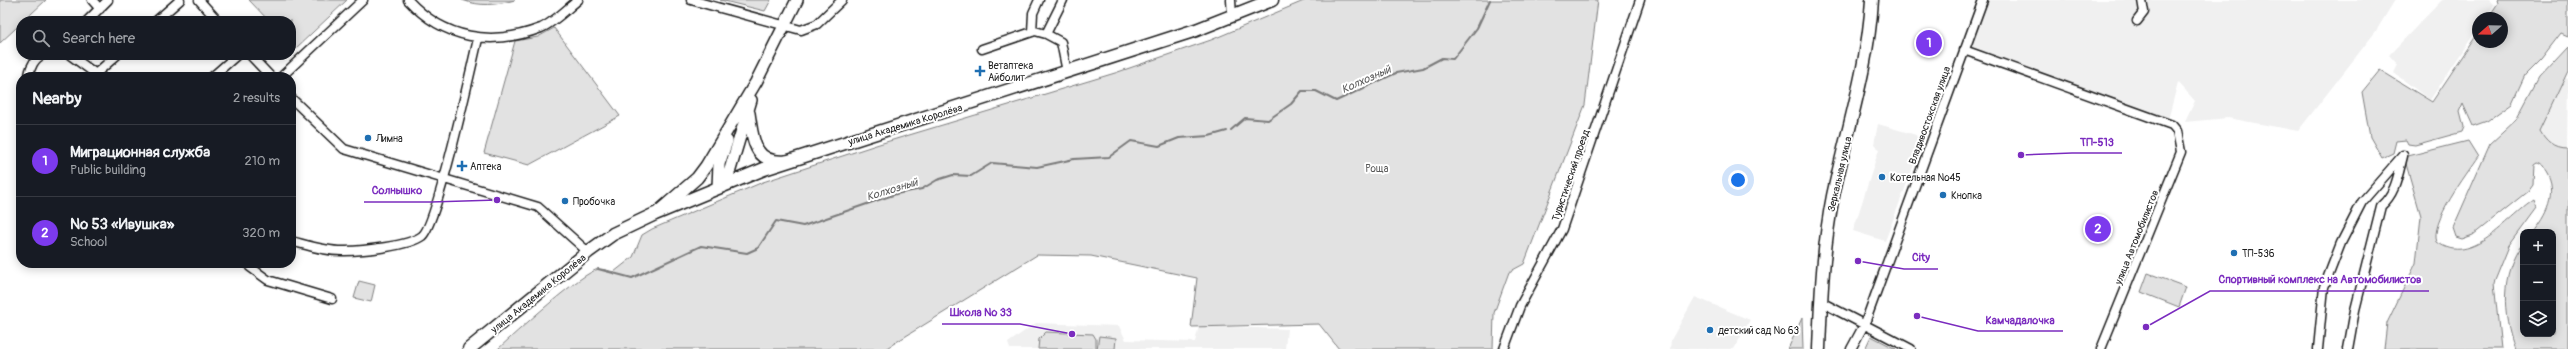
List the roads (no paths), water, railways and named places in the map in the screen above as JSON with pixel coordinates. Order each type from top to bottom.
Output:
[{"type":"main road","points":[[655,214],[697,178],[756,82],[783,25],[797,0]]},
{"type":"main road","name":"улица Академика Королёва","points":[[469,349],[588,252],[613,234],[655,214],[722,185],[789,161],[1067,72],[1232,17],[1272,0]]},
{"type":"main road","name":"Зеркальная улица","points":[[1819,349],[1821,302],[1830,214],[1861,83],[1872,0]]},
{"type":"main road","points":[[722,185],[756,82]]},
{"type":"main road","points":[[748,109],[753,140],[760,154],[777,162],[789,161]]},
{"type":"main road","points":[[722,185],[719,164],[736,116]]},
{"type":"street","points":[[92,0],[100,9]]},
{"type":"street","points":[[92,16],[108,0]]},
{"type":"street","points":[[162,16],[180,0]]},
{"type":"street","points":[[199,0],[213,16]]},
{"type":"street","points":[[286,72],[363,0]]},
{"type":"street","points":[[408,0],[420,12],[444,29],[478,39],[506,37],[542,27],[578,0]]},
{"type":"street","points":[[692,0],[801,30],[817,24],[842,0]]},
{"type":"street","points":[[1032,32],[1033,13],[1039,0]]},
{"type":"street","points":[[1046,34],[1063,0]]},
{"type":"street","points":[[1231,0],[1232,17]]},
{"type":"street","name":"Туристический проезд","points":[[1504,349],[1520,306],[1562,230],[1640,0]]},
{"type":"street","name":"Владивостокская улица","points":[[1851,349],[1865,323],[1983,0]]},
{"type":"street","points":[[2138,21],[2144,12],[2142,0]]},
{"type":"street","points":[[982,49],[1032,32],[1046,34],[1062,42],[1067,72]]},
{"type":"street","points":[[296,242],[344,252],[404,243],[421,237],[428,229],[444,179],[478,39]]},
{"type":"street","name":"улица Автомобилистов","points":[[1964,50],[2172,125],[2178,132],[2181,152],[2101,349]]},
{"type":"street","points":[[29,72],[36,60]]},
{"type":"street","points":[[76,60],[91,72]]},
{"type":"street","points":[[100,72],[112,60]]},
{"type":"street","points":[[218,72],[231,60]]},
{"type":"street","points":[[255,60],[266,72]]},
{"type":"street","name":"улица Академика Королёва","points":[[296,103],[344,149],[538,207],[588,252]]},
{"type":"street","points":[[2318,349],[2324,287],[2341,243],[2362,202],[2403,155],[2396,187],[2389,199],[2380,206],[2355,310],[2348,349]]},
{"type":"street","points":[[251,268],[268,280],[332,299]]},
{"type":"street","points":[[1821,302],[1865,323],[1911,349]]},
{"type":"waterway","name":"Колхозный","points":[[1231,130],[1245,118],[1268,120],[1291,104],[1302,91],[1316,91],[1336,101],[1396,73],[1423,68],[1442,58],[1453,59],[1477,28],[1490,0]]},
{"type":"waterway","name":"Колхозный","points":[[598,269],[632,278],[701,246],[747,253],[758,248],[776,221],[803,226],[896,194],[922,189],[937,180],[953,175],[971,176],[992,163],[1037,167],[1074,159],[1109,157],[1131,141],[1159,146],[1179,138],[1209,136],[1227,131]]},
{"type":"place","name":"Миграционная служба","points":[[1929,43]]},
{"type":"place","name":"Ветаптека Айболит","points":[[980,71]]},
{"type":"place","name":"Лимна","points":[[368,138]]},
{"type":"place","name":"ТП-513","points":[[2021,155]]},
{"type":"place","name":"Аптека","points":[[462,166]]},
{"type":"place","name":"Котельная №45","points":[[1882,177]]},
{"type":"place","name":"Кнопка","points":[[1943,195]]},
{"type":"place","name":"Солнышко","points":[[497,200]]},
{"type":"place","name":"Пробочка","points":[[565,201]]},
{"type":"place","name":"№ 53 «Ивушка»","points":[[2098,229]]},
{"type":"place","name":"ТП-536","points":[[2234,253]]},
{"type":"place","name":"City","points":[[1858,261]]},
{"type":"place","name":"Камчадалочка","points":[[1917,316]]},
{"type":"place","name":"Спортивный комплекс на Автомобилистов","points":[[2146,327]]},
{"type":"place","name":"детский сад № 63","points":[[1710,330]]},
{"type":"place","name":"Школа № 33","points":[[1072,334]]},
{"type":"park label","name":"Роща","points":[[1377,168]]}]
